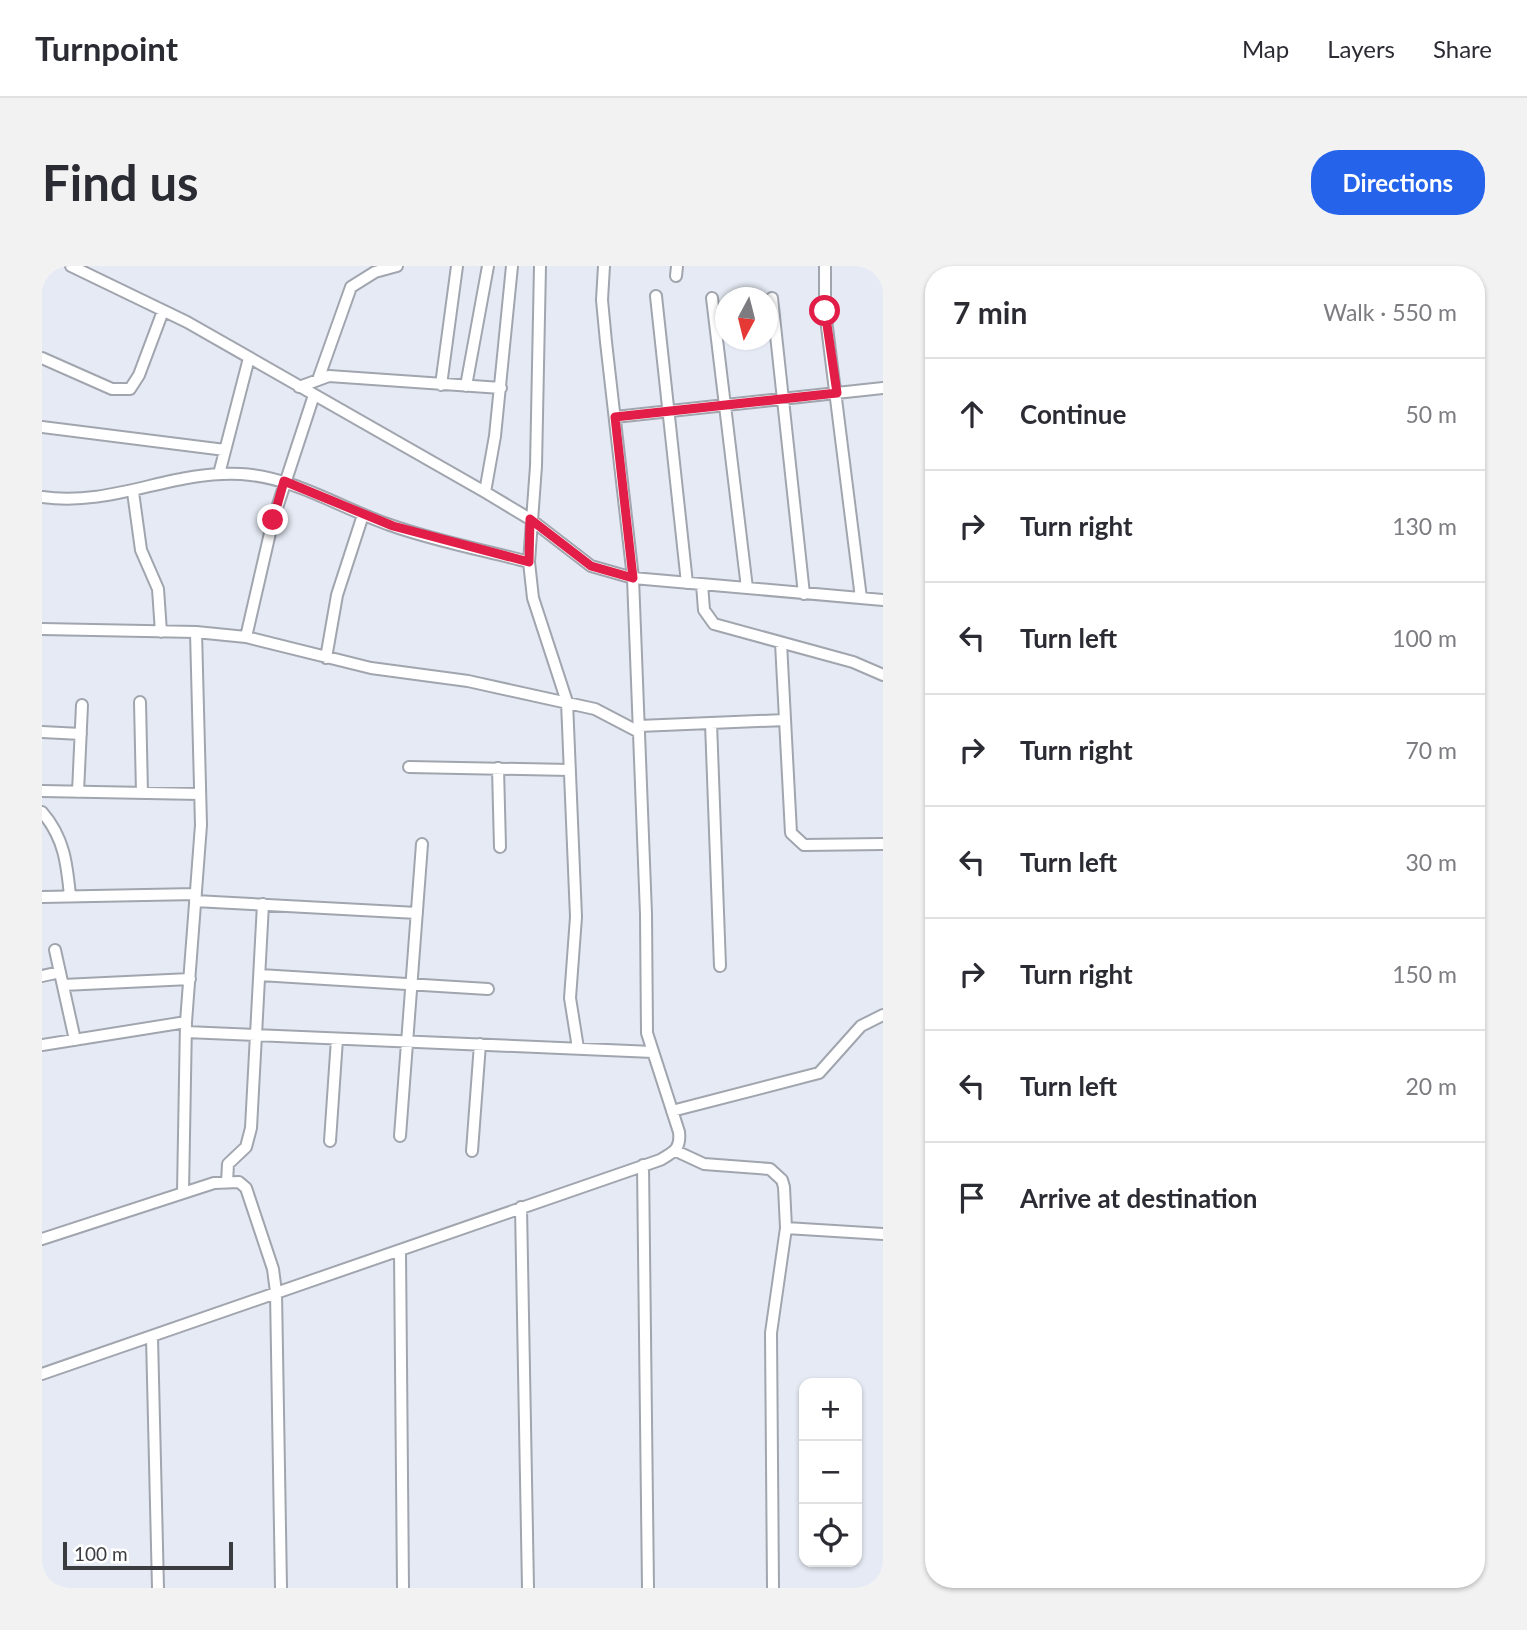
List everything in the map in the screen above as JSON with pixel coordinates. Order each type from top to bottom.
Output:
[{"type":"street","points":[[71,266],[163,311],[485,492],[530,519],[591,566],[633,578],[883,600]]},
{"type":"street","points":[[319,377],[351,288],[375,272],[397,266]]},
{"type":"street","points":[[442,385],[457,266]]},
{"type":"street","points":[[466,386],[488,266]]},
{"type":"street","points":[[485,492],[501,388],[512,266]]},
{"type":"street","points":[[540,266],[536,466],[530,519],[529,562],[533,598],[567,702],[576,917],[570,998],[578,1048]]},
{"type":"street","points":[[42,1374],[276,1292],[400,1252],[676,1151],[680,1143],[653,1052],[646,1018],[646,914],[633,578],[603,300],[604,266]]},
{"type":"street","points":[[825,266],[825,311],[861,598]]},
{"type":"street","points":[[656,296],[687,583]]},
{"type":"street","points":[[712,298],[747,588]]},
{"type":"street","points":[[42,359],[113,389],[130,389],[139,375],[163,311]]},
{"type":"street","points":[[778,344],[804,593]]},
{"type":"street","points":[[219,474],[249,358]]},
{"type":"street","points":[[299,387],[319,377],[347,377],[501,388]]},
{"type":"street","points":[[615,417],[883,388]]},
{"type":"street","points":[[246,637],[263,556],[284,481],[314,395]]},
{"type":"street","points":[[42,427],[225,450]]},
{"type":"street","points":[[42,497],[95,499],[219,474],[264,476],[284,481],[363,515],[529,562]]},
{"type":"street","points":[[134,492],[141,550],[158,589],[161,632]]},
{"type":"street","points":[[326,658],[337,595],[363,515]]},
{"type":"street","points":[[702,584],[704,610],[714,624],[853,662],[883,675]]},
{"type":"street","points":[[42,629],[196,632],[246,637],[371,668],[468,681],[567,702],[595,709],[639,729],[785,720]]},
{"type":"street","points":[[183,1192],[186,1027],[196,898],[200,794],[196,632]]},
{"type":"street","points":[[781,643],[791,833],[804,845],[883,844]]},
{"type":"street","points":[[140,702],[142,793]]},
{"type":"street","points":[[78,792],[82,705]]},
{"type":"street","points":[[711,723],[720,966]]},
{"type":"street","points":[[42,732],[81,734]]},
{"type":"street","points":[[409,767],[570,769]]},
{"type":"street","points":[[498,768],[500,847]]},
{"type":"street","points":[[42,791],[200,794]]},
{"type":"street","points":[[42,811],[59,837],[66,854],[70,896]]},
{"type":"street","points":[[400,1136],[422,844]]},
{"type":"street","points":[[42,897],[196,898],[416,913]]},
{"type":"street","points":[[227,1182],[228,1164],[249,1139],[263,904]]},
{"type":"street","points":[[55,950],[75,1040]]},
{"type":"street","points":[[42,976],[60,972]]},
{"type":"street","points":[[260,975],[488,989]]},
{"type":"street","points":[[63,985],[190,979]]},
{"type":"street","points":[[672,1111],[819,1073],[861,1026],[883,1015]]},
{"type":"street","points":[[42,1045],[186,1027],[257,1035],[653,1052]]},
{"type":"street","points":[[330,1141],[337,1039]]},
{"type":"street","points":[[472,1151],[480,1044]]},
{"type":"street","points":[[676,1151],[704,1164],[761,1168],[777,1173],[784,1187],[786,1228],[771,1334],[773,1588]]},
{"type":"street","points":[[643,1165],[648,1588]]},
{"type":"street","points":[[42,1239],[183,1192],[227,1182],[239,1182],[247,1188],[273,1269],[276,1292],[281,1588]]},
{"type":"street","points":[[521,1207],[528,1588]]},
{"type":"street","points":[[786,1228],[883,1234]]},
{"type":"street","points":[[400,1252],[403,1588]]},
{"type":"street","points":[[152,1337],[158,1588]]},
{"type":"route","points":[[273,520],[284,481],[393,526],[529,562],[530,519],[591,566],[633,578],[615,417],[837,393],[825,311]]}]
